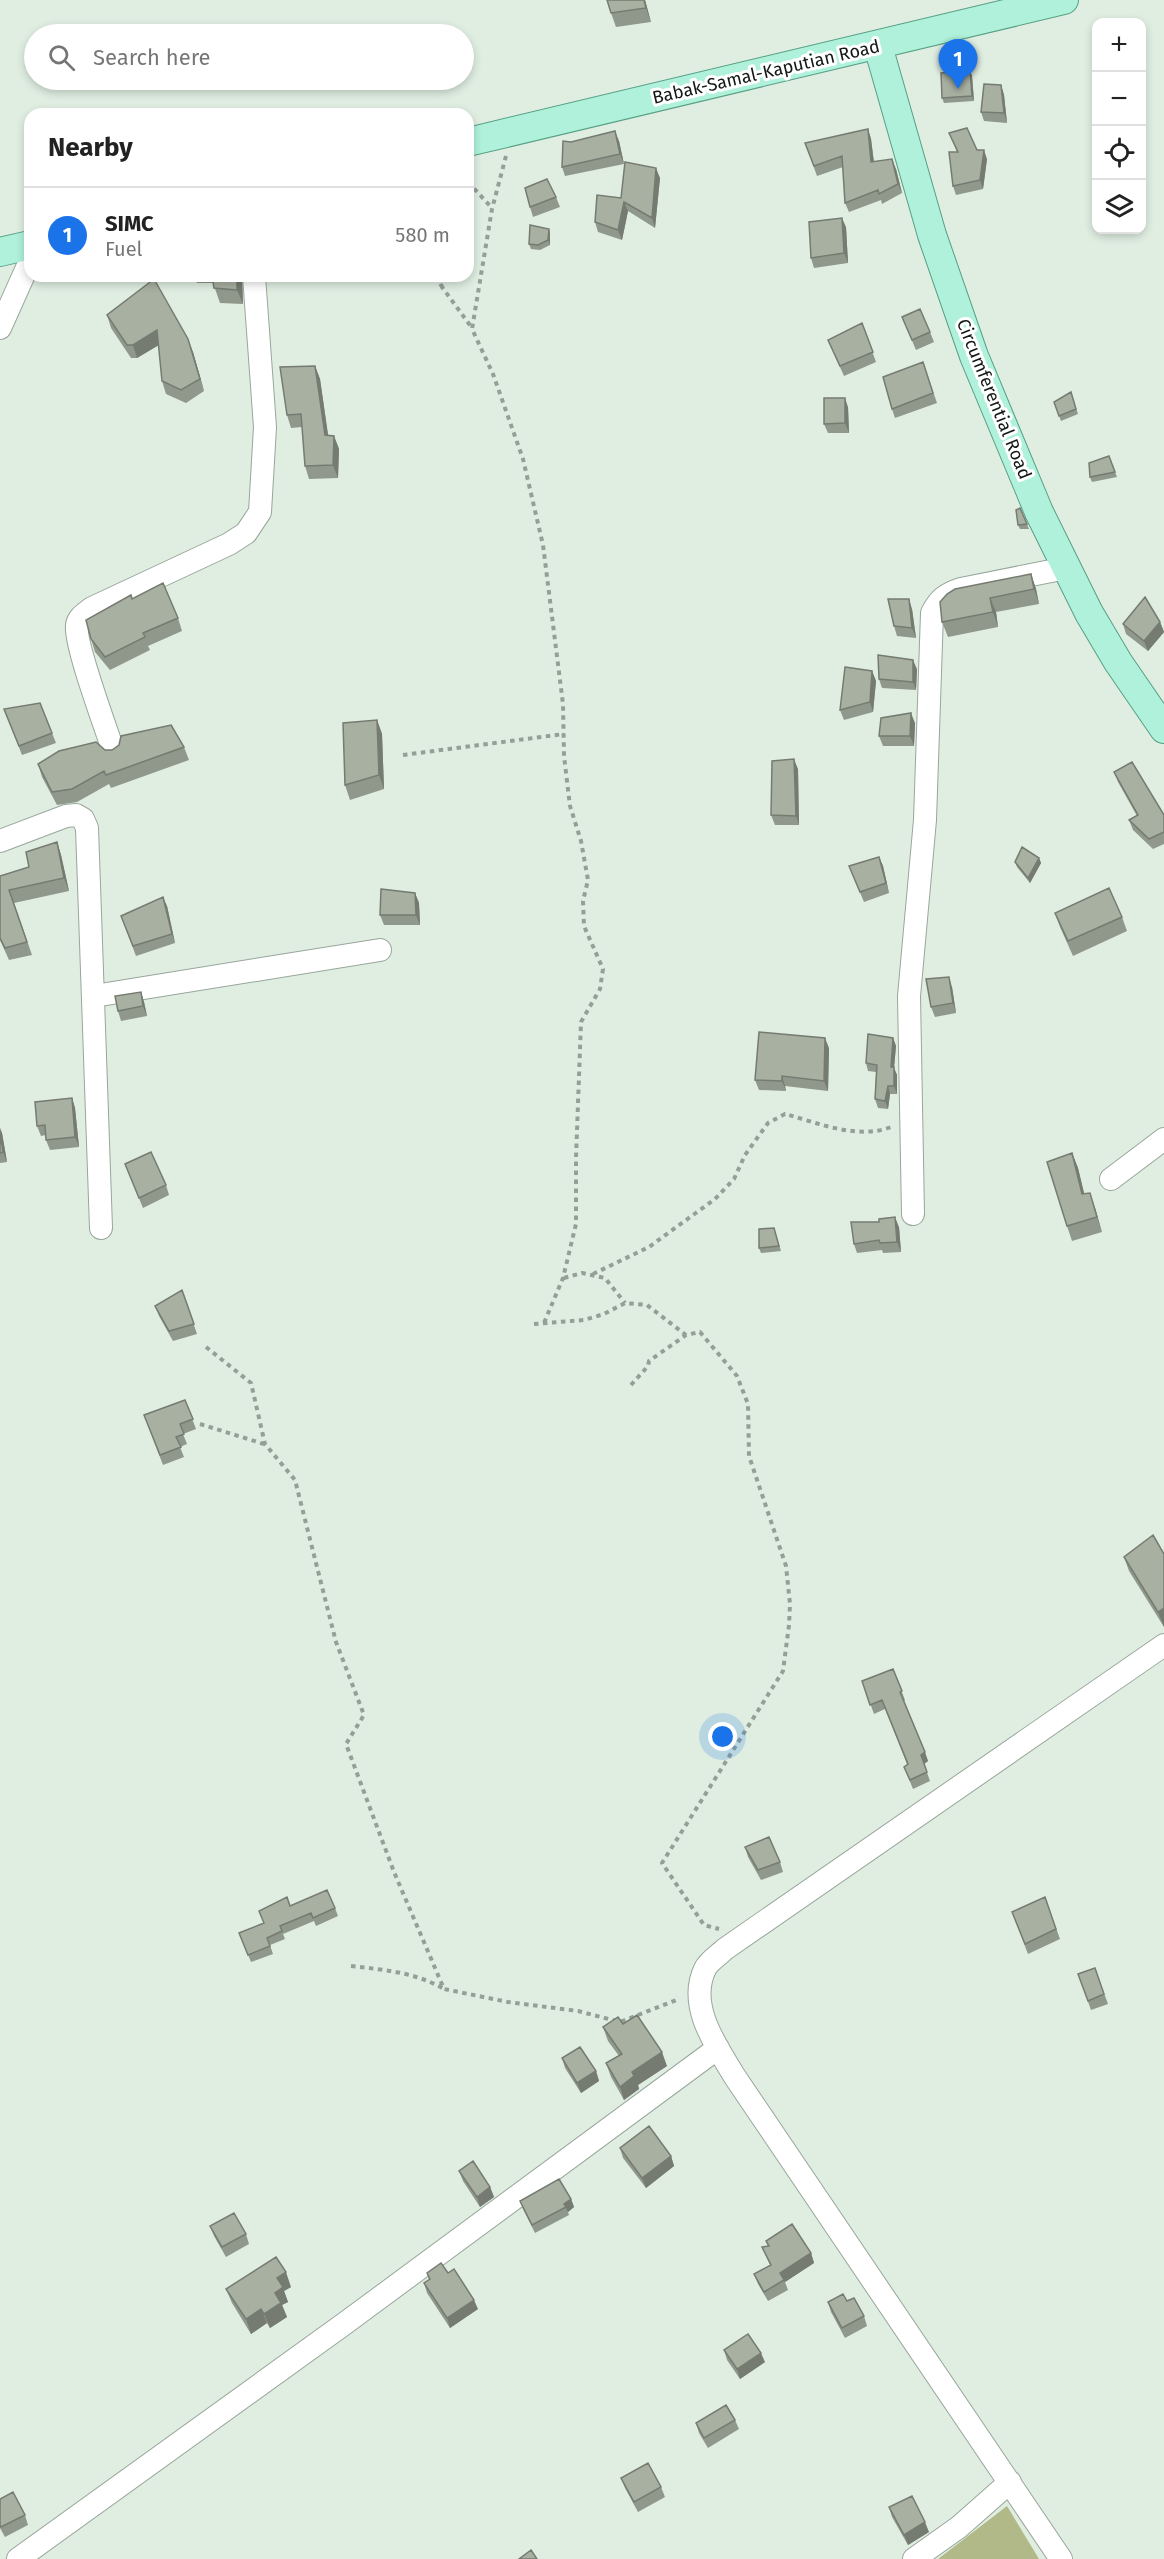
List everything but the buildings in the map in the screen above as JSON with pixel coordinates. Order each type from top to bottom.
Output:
[{"type":"main road","name":"Babak-Samal-Kaputian Road","points":[[474,141],[1064,0]]},
{"type":"main road","name":"Circumferential Road","points":[[878,46],[932,235],[974,356],[1065,568],[1118,662],[1164,729]]},
{"type":"main road","points":[[0,252],[24,246]]},
{"type":"street","points":[[0,328],[24,274]]},
{"type":"street","points":[[113,750],[80,645],[77,625],[81,616],[92,608],[229,544],[246,533],[260,512],[265,427],[255,282]]},
{"type":"street","points":[[913,1214],[909,996],[925,820],[932,613],[938,601],[961,589],[1065,568]]},
{"type":"street","points":[[0,841],[66,816],[76,815],[83,819],[87,828],[101,1228]]},
{"type":"street","points":[[94,996],[380,950]]},
{"type":"street","points":[[1111,1179],[1164,1139]]},
{"type":"street","points":[[1061,2559],[718,2048],[703,2016],[699,1991],[705,1968],[724,1949],[1164,1645]]},
{"type":"street","points":[[18,2559],[344,2324],[718,2048]]},
{"type":"street","points":[[914,2559],[959,2527],[1010,2482]]},
{"type":"path","points":[[472,328],[492,209],[512,132]]},
{"type":"path","points":[[474,189],[492,209]]},
{"type":"path","points":[[439,282],[472,328],[493,374],[523,459],[543,545],[563,704],[570,806],[581,841],[588,879],[583,901],[584,926],[603,969],[600,989],[581,1022],[576,1224],[563,1278],[544,1323]]},
{"type":"path","points":[[442,282],[442,287]]},
{"type":"path","points":[[403,755],[564,734]]},
{"type":"path","points":[[593,1274],[649,1247],[715,1199],[734,1179],[745,1155],[768,1123],[785,1114],[837,1130],[883,1130],[911,1120]]},
{"type":"path","points":[[563,1278],[582,1273],[605,1278],[625,1303]]},
{"type":"path","points":[[534,1324],[584,1320],[604,1314],[625,1303],[647,1305],[686,1335]]},
{"type":"path","points":[[631,1385],[648,1366],[649,1360],[686,1335],[700,1332],[737,1376],[748,1404],[749,1456],[769,1509],[786,1566],[790,1604],[783,1671],[662,1863],[704,1925]]},
{"type":"path","points":[[206,1347],[251,1383],[265,1444],[294,1479],[336,1641],[364,1715],[346,1744],[393,1872],[444,1989]]},
{"type":"path","points":[[200,1424],[265,1444]]},
{"type":"path","points":[[351,1966],[400,1972],[427,1980],[444,1989],[508,2002],[578,2011],[620,2022],[699,1991]]},
{"type":"green space","points":[[1007,2506],[1039,2559],[938,2559]]},
{"type":"place","name":"SIMC","points":[[958,89]]}]
